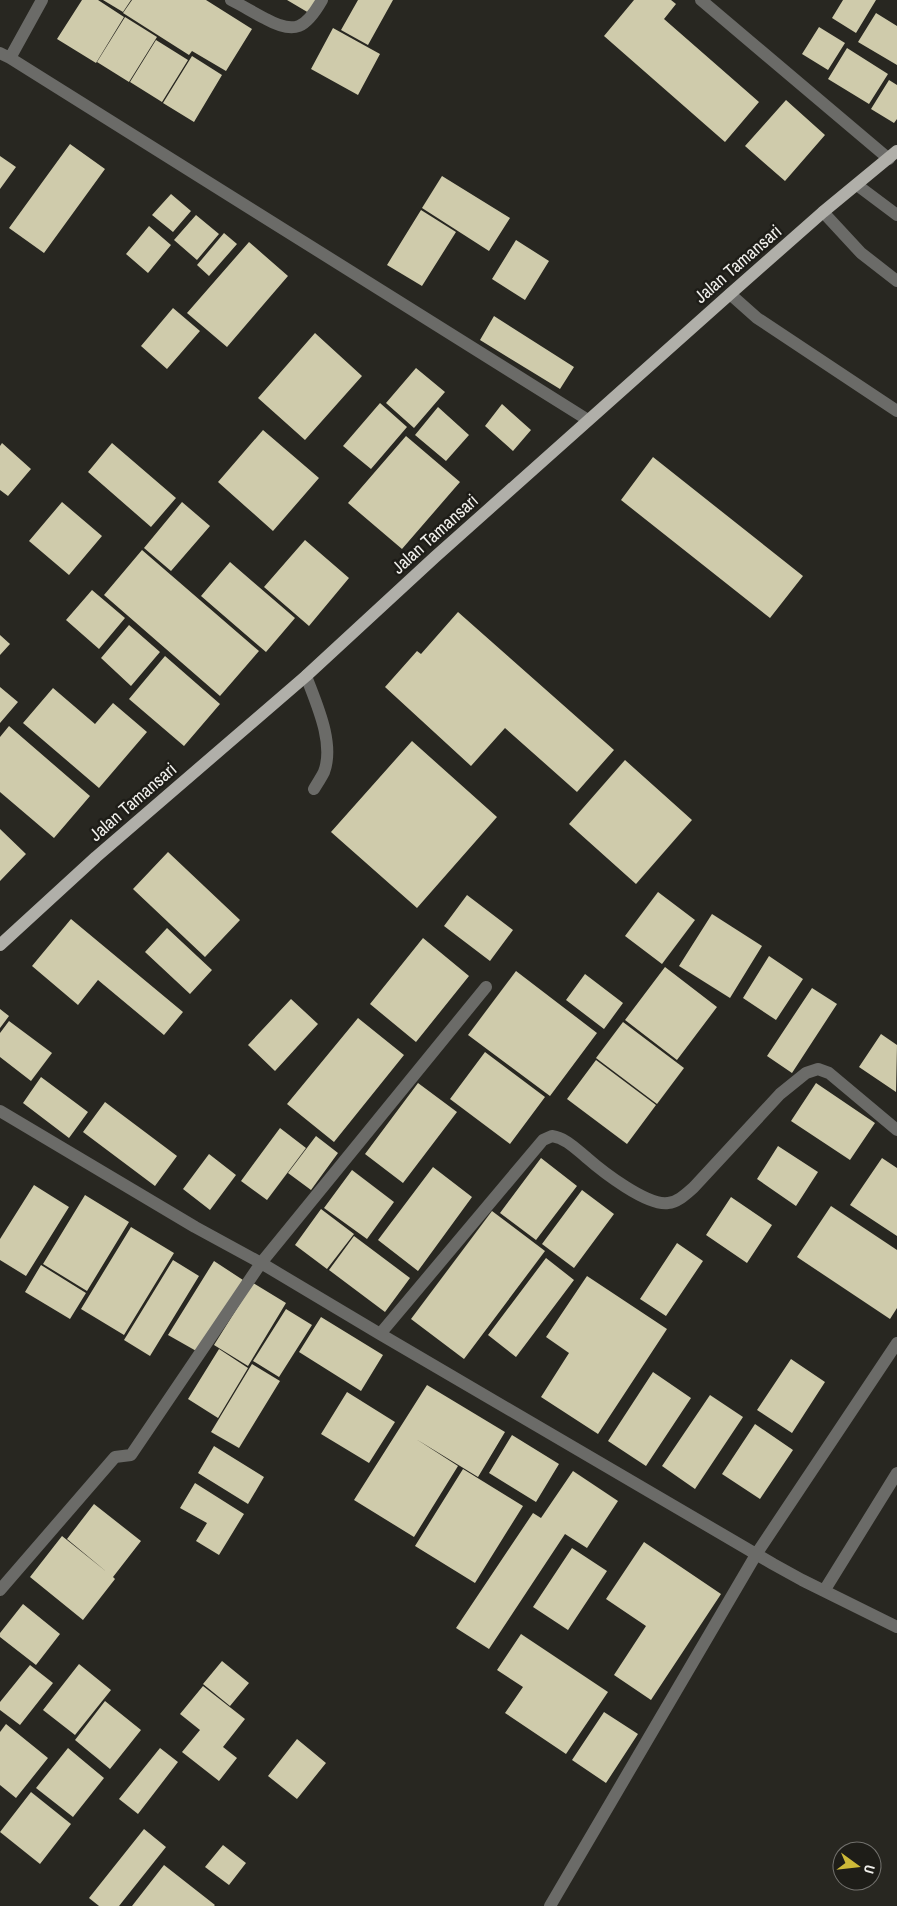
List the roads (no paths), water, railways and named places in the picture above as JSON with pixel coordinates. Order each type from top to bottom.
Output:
[{"type":"main road","name":"Jalan Tamansari","points":[[0,945],[96,856],[306,676],[730,294],[823,212],[893,155]]},
{"type":"street","points":[[42,0],[5,56],[588,420]]},
{"type":"street","points":[[231,0],[281,28],[293,28],[302,25],[313,15],[322,0]]},
{"type":"street","points":[[701,0],[893,155]]},
{"type":"street","points":[[857,185],[897,214]]},
{"type":"street","points":[[823,212],[861,253],[897,281]]},
{"type":"street","points":[[730,294],[757,318],[897,411]]},
{"type":"street","points":[[306,676],[317,706],[327,743],[327,758],[324,772],[314,789]]},
{"type":"street","points":[[0,1590],[115,1457],[132,1455],[261,1263],[486,987]]},
{"type":"street","points":[[380,1334],[543,1140],[552,1136],[566,1140],[598,1168],[644,1197],[656,1202],[667,1203],[680,1199],[694,1187],[780,1094],[806,1073],[818,1069],[829,1073],[897,1130]]},
{"type":"street","points":[[0,1111],[773,1564],[897,1627]]},
{"type":"street","points":[[550,1906],[757,1553],[897,1344]]},
{"type":"street","points":[[824,1591],[897,1473]]}]
